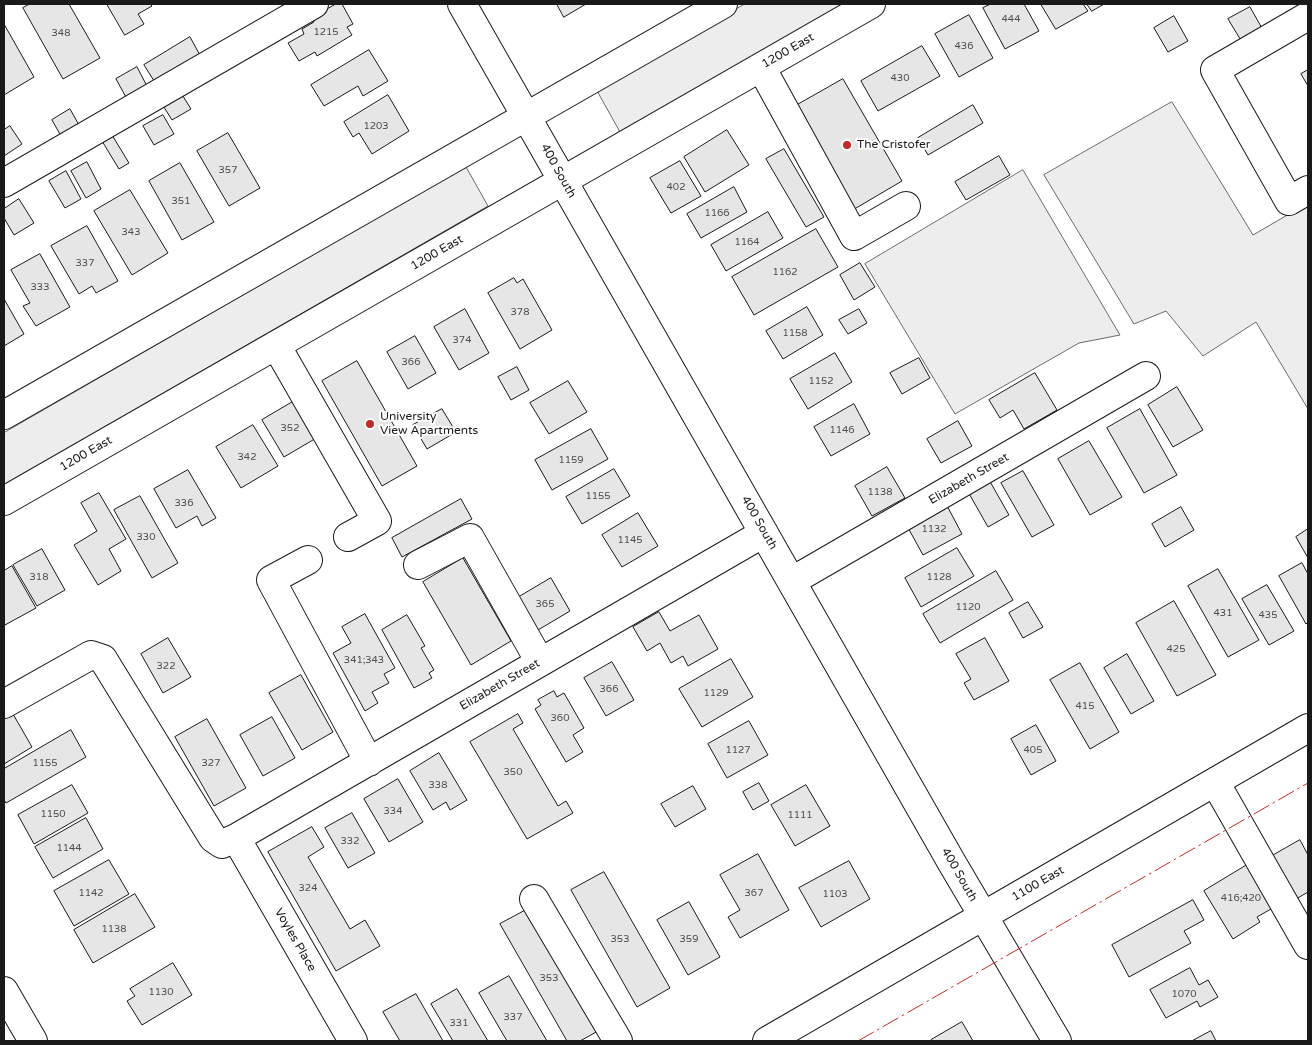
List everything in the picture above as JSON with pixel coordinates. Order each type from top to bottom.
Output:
[{"type":"street","points":[[4,183],[314,4]]},
{"type":"street","name":"400 South","points":[[462,4],[952,863],[1057,1041]]},
{"type":"street","points":[[4,415],[723,4]]},
{"type":"street","name":"1200 East","points":[[4,502],[871,4]]},
{"type":"street","points":[[1308,16],[1215,70],[1289,200],[1308,190]]},
{"type":"street","points":[[761,67],[854,236],[906,206]]},
{"type":"street","points":[[276,345],[377,520],[348,537]]},
{"type":"street","name":"Elizabeth Street","points":[[792,581],[1146,376]]},
{"type":"street","name":"Elizabeth Street","points":[[236,838],[764,533]]},
{"type":"street","points":[[418,565],[470,538],[540,662]]},
{"type":"street","points":[[308,560],[271,580],[369,762]]},
{"type":"street","points":[[4,704],[91,655],[102,659],[213,838],[222,844],[236,838]]},
{"type":"street","name":"1100 East","points":[[767,1041],[1308,728]]},
{"type":"street","points":[[1215,782],[1308,945]]},
{"type":"street","name":"Voyles Place","points":[[236,838],[353,1041]]},
{"type":"street","points":[[534,899],[618,1041]]},
{"type":"street","points":[[4,991],[33,1041]]},
{"type":"shaded area","points":[[745,4],[843,4],[620,132],[596,89]]},
{"type":"shaded area","points":[[1172,102],[1253,235],[1308,203],[1308,409],[1256,322],[1203,356],[1166,311],[1134,324],[1044,175]]},
{"type":"shaded area","points":[[466,167],[488,206],[4,485],[4,433]]},
{"type":"shaded area","points":[[1023,170],[1120,335],[1079,343],[955,414],[865,264]]},
{"type":"building","points":[[30,4],[69,4],[100,58],[63,79],[23,8]]},
{"type":"building","points":[[107,4],[150,4],[152,6],[138,14],[144,24],[125,35]]},
{"type":"building","points":[[336,4],[342,4],[353,24],[347,27],[352,35],[317,56],[315,52],[299,61],[288,43],[304,34],[302,29],[314,22],[312,18]]},
{"type":"building","points":[[557,4],[586,4],[564,17]]},
{"type":"building","points":[[991,4],[1024,4],[1039,31],[1005,49],[983,8]]},
{"type":"building","points":[[1041,4],[1083,4],[1088,11],[1056,29]]},
{"type":"building","points":[[1087,4],[1104,4],[1092,11]]},
{"type":"building","points":[[1250,7],[1263,30],[1242,42],[1228,19]]},
{"type":"building","points":[[969,15],[993,58],[959,77],[935,34]]},
{"type":"building","points":[[1174,16],[1188,41],[1168,52],[1154,28]]},
{"type":"building","points":[[4,24],[34,77],[4,95]]},
{"type":"building","points":[[190,37],[201,57],[156,84],[144,65]]},
{"type":"building","points":[[922,46],[940,76],[878,111],[861,81]]},
{"type":"building","points":[[369,50],[388,81],[363,96],[358,86],[324,106],[311,85]]},
{"type":"building","points":[[137,67],[148,88],[127,99],[116,79]]},
{"type":"building","points":[[1308,70],[1308,86],[1301,74]]},
{"type":"building","name":"The Cristofer","points":[[843,79],[902,181],[851,211],[792,108]]},
{"type":"building","points":[[181,93],[191,109],[172,120],[162,104]]},
{"type":"building","points":[[388,95],[409,131],[372,154],[359,133],[353,137],[344,122]]},
{"type":"building","points":[[973,105],[983,123],[928,155],[918,138]]},
{"type":"building","points":[[70,109],[79,125],[61,136],[52,120]]},
{"type":"building","points":[[163,115],[174,134],[154,145],[143,126]]},
{"type":"building","points":[[10,126],[22,144],[4,156],[4,130]]},
{"type":"building","points":[[727,130],[749,165],[705,192],[684,157]]},
{"type":"building","points":[[228,133],[260,188],[229,206],[197,151]]},
{"type":"building","points":[[112,135],[129,163],[119,169],[102,141]]},
{"type":"building","points":[[784,149],[824,217],[806,227],[766,159]]},
{"type":"building","points":[[999,156],[1010,175],[966,200],[955,182]]},
{"type":"building","points":[[680,161],[701,196],[671,213],[650,178]]},
{"type":"building","points":[[87,162],[101,189],[86,198],[71,171]]},
{"type":"building","points":[[180,163],[214,222],[182,240],[149,181]]},
{"type":"building","points":[[66,171],[81,199],[65,208],[49,181]]},
{"type":"building","points":[[734,187],[747,212],[701,238],[687,214]]},
{"type":"building","points":[[130,190],[168,253],[132,275],[94,211]]},
{"type":"building","points":[[19,199],[34,223],[14,235],[4,218],[4,209]]},
{"type":"building","points":[[768,212],[783,238],[726,271],[711,245]]},
{"type":"building","points":[[87,226],[118,281],[96,293],[92,286],[79,294],[51,246]]},
{"type":"building","points":[[816,229],[838,267],[754,315],[732,277]]},
{"type":"building","points":[[40,254],[70,307],[36,326],[23,306],[30,303],[11,270]]},
{"type":"building","points":[[860,263],[875,287],[854,300],[840,275]]},
{"type":"building","points":[[514,278],[517,283],[523,279],[552,330],[520,349],[488,293]]},
{"type":"building","points":[[4,299],[24,334],[4,346]]},
{"type":"building","points":[[807,307],[823,335],[783,359],[766,331]]},
{"type":"building","points":[[465,309],[489,353],[459,370],[434,327]]},
{"type":"building","points":[[859,309],[867,323],[848,334],[839,320]]},
{"type":"building","points":[[415,336],[436,373],[408,389],[387,352]]},
{"type":"building","points":[[835,353],[852,382],[808,409],[790,379]]},
{"type":"building","points":[[919,358],[930,378],[902,394],[890,373]]},
{"type":"building","name":"University View Apartments","points":[[357,361],[417,466],[382,486],[322,381]]},
{"type":"building","points":[[517,367],[529,390],[511,400],[498,377]]},
{"type":"building","points":[[1035,373],[1057,410],[1024,429],[1013,410],[1000,418],[989,400]]},
{"type":"building","points":[[568,381],[587,412],[549,434],[530,403]]},
{"type":"building","points":[[1177,387],[1203,430],[1173,447],[1148,405]]},
{"type":"building","points":[[296,400],[318,437],[284,457],[262,420]]},
{"type":"building","points":[[854,404],[870,434],[831,456],[814,427]]},
{"type":"building","points":[[442,409],[456,432],[427,449],[413,425]]},
{"type":"building","points":[[1140,409],[1177,475],[1144,493],[1107,428]]},
{"type":"building","points":[[958,421],[972,446],[941,463],[927,439]]},
{"type":"building","points":[[253,425],[278,466],[241,488],[216,447]]},
{"type":"building","points":[[591,429],[608,459],[552,490],[535,460]]},
{"type":"building","points":[[1089,441],[1122,497],[1090,515],[1058,459]]},
{"type":"building","points":[[887,467],[905,498],[872,516],[855,486]]},
{"type":"building","points":[[614,469],[630,496],[582,524],[566,497]]},
{"type":"building","points":[[188,470],[216,518],[202,526],[197,516],[176,528],[154,489]]},
{"type":"building","points":[[1023,471],[1054,525],[1032,537],[1001,483]]},
{"type":"building","points":[[988,478],[1009,515],[988,527],[967,490]]},
{"type":"building","points":[[99,493],[126,539],[109,549],[121,571],[98,585],[74,545],[97,531],[81,503]]},
{"type":"building","points":[[140,496],[178,563],[152,578],[114,510]]},
{"type":"building","points":[[461,499],[472,519],[402,557],[392,538]]},
{"type":"building","points":[[945,502],[962,534],[923,555],[906,524]]},
{"type":"building","points":[[1181,507],[1194,530],[1165,547],[1152,524]]},
{"type":"building","points":[[638,513],[658,546],[622,567],[602,535]]},
{"type":"building","points":[[1308,529],[1308,558],[1296,537]]},
{"type":"building","points":[[957,548],[974,576],[921,607],[905,578]]},
{"type":"building","points":[[42,549],[65,590],[37,606],[13,565]]},
{"type":"building","points":[[463,558],[511,641],[471,665],[423,582]]},
{"type":"building","points":[[1302,563],[1308,574],[1308,622],[1306,624],[1279,576]]},
{"type":"building","points":[[12,566],[36,608],[5,625],[4,571]]},
{"type":"building","points":[[1218,569],[1259,640],[1228,657],[1188,586]]},
{"type":"building","points":[[996,571],[1013,600],[940,643],[923,614]]},
{"type":"building","points":[[551,578],[570,611],[538,630],[519,597]]},
{"type":"building","points":[[1267,585],[1294,631],[1269,645],[1242,599]]},
{"type":"building","points":[[1174,601],[1216,675],[1177,696],[1136,623]]},
{"type":"building","points":[[1028,602],[1043,627],[1023,638],[1009,613]]},
{"type":"building","points":[[659,612],[670,631],[699,615],[718,649],[688,666],[683,656],[671,663],[660,643],[647,651],[633,627]]},
{"type":"building","points":[[365,614],[395,668],[384,674],[389,683],[372,692],[378,703],[365,711],[333,653],[351,643],[342,627]]},
{"type":"building","points":[[407,615],[425,646],[421,648],[434,670],[429,673],[432,678],[414,688],[382,630]]},
{"type":"building","points":[[168,638],[191,677],[163,693],[141,654]]},
{"type":"building","points":[[985,638],[1009,681],[974,700],[964,683],[971,679],[956,654]]},
{"type":"building","points":[[1127,654],[1154,701],[1131,714],[1104,668]]},
{"type":"building","points":[[731,659],[753,697],[702,727],[679,689]]},
{"type":"building","points":[[612,662],[634,700],[606,716],[584,678]]},
{"type":"building","points":[[1080,663],[1119,732],[1090,749],[1050,680]]},
{"type":"building","points":[[301,675],[333,732],[302,750],[269,693]]},
{"type":"building","points":[[554,691],[557,697],[564,693],[584,728],[573,735],[583,752],[566,762],[535,709],[541,705],[538,700]]},
{"type":"building","points":[[13,714],[32,747],[4,764],[4,719]]},
{"type":"building","points":[[518,714],[523,723],[513,729],[558,806],[566,801],[573,813],[527,839],[470,742]]},
{"type":"building","points":[[272,717],[295,758],[263,776],[240,735]]},
{"type":"building","points":[[207,719],[246,788],[214,806],[175,737]]},
{"type":"building","points":[[749,721],[768,755],[727,778],[708,744]]},
{"type":"building","points":[[1036,725],[1056,761],[1031,775],[1011,739]]},
{"type":"building","points":[[71,730],[86,757],[6,803],[4,800],[4,769]]},
{"type":"building","points":[[439,753],[467,800],[450,810],[446,802],[433,810],[410,771]]},
{"type":"building","points":[[398,779],[423,822],[389,842],[364,799]]},
{"type":"building","points":[[759,783],[769,801],[753,810],[743,792]]},
{"type":"building","points":[[72,785],[88,813],[34,844],[18,815]]},
{"type":"building","points":[[806,785],[830,826],[795,846],[771,805]]},
{"type":"building","points":[[693,786],[706,809],[675,827],[661,804]]},
{"type":"building","points":[[352,813],[375,853],[348,868],[325,828]]},
{"type":"building","points":[[86,818],[103,849],[53,878],[35,847]]},
{"type":"building","points":[[312,827],[324,847],[308,857],[350,929],[365,920],[380,946],[336,971],[268,852]]},
{"type":"building","points":[[1300,840],[1308,855],[1308,892],[1296,899],[1272,856]]},
{"type":"building","points":[[758,854],[789,910],[740,938],[728,917],[740,910],[720,875]]},
{"type":"building","points":[[109,860],[129,894],[74,926],[54,891]]},
{"type":"building","points":[[849,861],[870,899],[821,927],[799,888]]},
{"type":"building","points":[[1252,862],[1278,905],[1257,917],[1260,922],[1233,939],[1204,891]]},
{"type":"building","points":[[604,872],[670,988],[637,1007],[571,890]]},
{"type":"building","points":[[135,894],[155,927],[93,963],[74,930]]},
{"type":"building","points":[[1193,900],[1204,920],[1184,931],[1191,943],[1129,977],[1112,945]]},
{"type":"building","points":[[689,902],[720,957],[688,975],[657,920]]},
{"type":"building","points":[[528,909],[598,1031],[580,1041],[567,1041],[500,924]]},
{"type":"building","points":[[173,963],[192,995],[142,1025],[127,1001],[135,996],[130,989]]},
{"type":"building","points":[[1190,968],[1199,985],[1208,980],[1218,997],[1200,1007],[1197,1001],[1166,1018],[1150,990]]},
{"type":"building","points":[[509,976],[547,1041],[507,1041],[479,993]]},
{"type":"building","points":[[457,989],[488,1041],[453,1041],[431,1004]]},
{"type":"building","points":[[416,994],[443,1041],[400,1041],[383,1012]]},
{"type":"building","points":[[962,1022],[973,1041],[931,1041],[931,1040]]},
{"type":"building","points":[[1211,1031],[1216,1041],[1192,1041]]},
{"type":"power","points":[[858,1041],[1308,783]]},
{"type":"place","name":"The Cristofer","points":[[847,145]]},
{"type":"place","name":"University View Apartments","points":[[370,424]]}]
